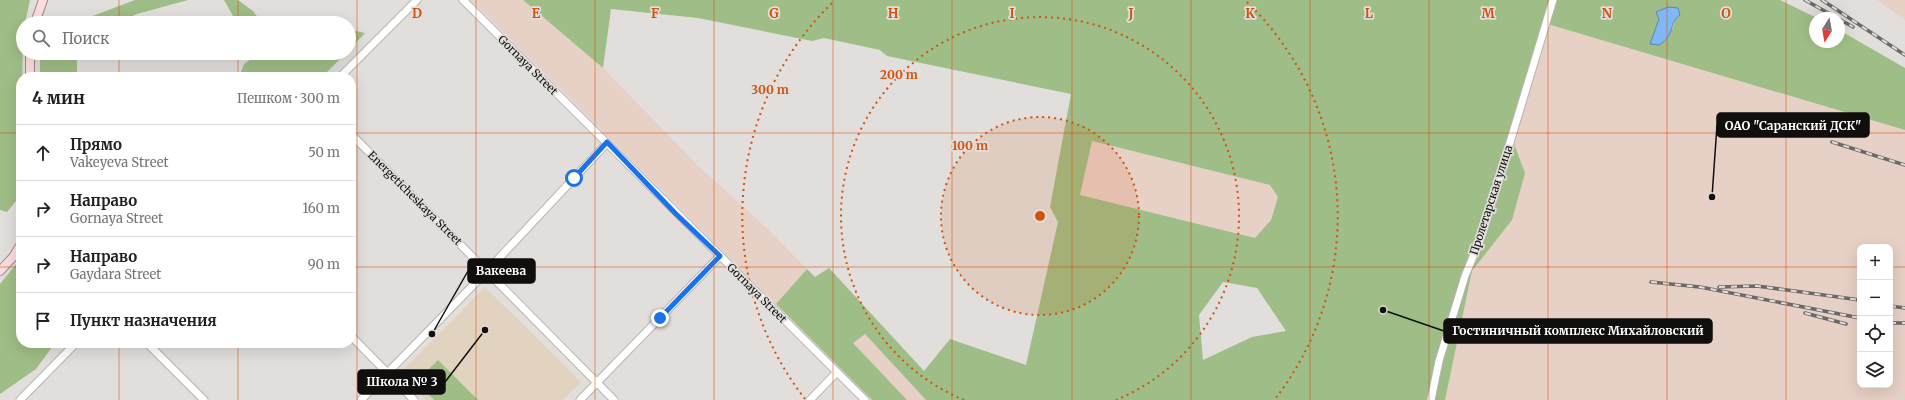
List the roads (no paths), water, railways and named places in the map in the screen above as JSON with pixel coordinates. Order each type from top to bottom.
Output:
[{"type":"main road","points":[[37,16],[43,0]]},
{"type":"main road","points":[[30,60],[30,72]]},
{"type":"main road","points":[[0,271],[16,252]]},
{"type":"street","points":[[345,72],[417,0]]},
{"type":"street","name":"Gornaya Street","points":[[463,0],[607,142],[675,213],[865,400]]},
{"type":"street","name":"Пролетарская улица","points":[[1431,400],[1439,361],[1465,276],[1482,235],[1553,0]]},
{"type":"street","name":"Energeticheskaya Street","points":[[356,139],[614,400]]},
{"type":"street","points":[[361,400],[487,271],[607,142]]},
{"type":"street","points":[[580,400],[720,256]]},
{"type":"street","points":[[356,341],[414,400]]},
{"type":"street","points":[[20,400],[71,348]]},
{"type":"street","points":[[152,348],[204,400]]},
{"type":"street","points":[[810,400],[836,373]]},
{"type":"water","points":[[1668,7],[1678,8],[1680,15],[1674,21],[1670,33],[1664,41],[1659,45],[1650,44],[1659,19],[1656,12]]},
{"type":"railway","points":[[1805,0],[1826,12]]},
{"type":"railway","points":[[1822,0],[1905,55]]},
{"type":"railway","points":[[1845,22],[1853,27]]},
{"type":"railway","points":[[1832,142],[1905,165]]},
{"type":"railway","points":[[1651,282],[1700,287],[1857,317]]},
{"type":"railway","points":[[1719,287],[1757,286],[1857,300]]},
{"type":"railway","points":[[1893,306],[1905,308]]},
{"type":"railway","points":[[1805,313],[1846,324]]},
{"type":"railway","points":[[1893,323],[1905,323]]},
{"type":"place","name":"ОАО \"Саранский ДСК\"","points":[[1712,197]]},
{"type":"place","name":"Гостиничный комплекс Михайловский","points":[[1383,310]]},
{"type":"place","name":"Школа № 3","points":[[485,330]]},
{"type":"place","name":"Вакеева","points":[[432,334]]}]
